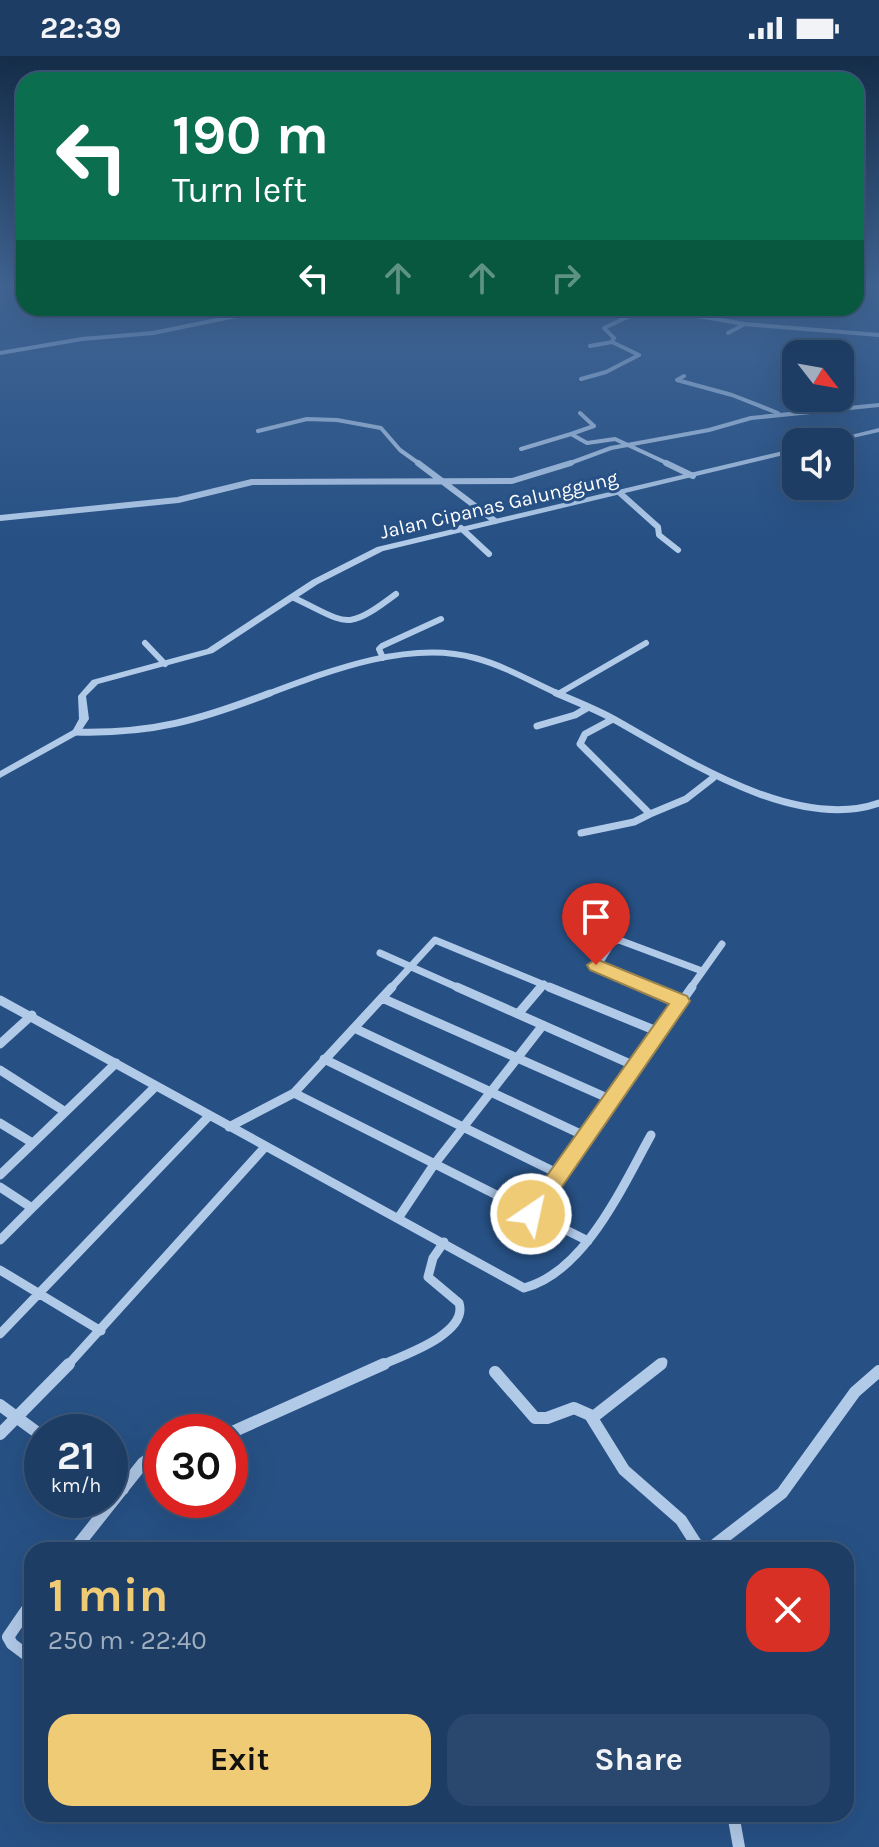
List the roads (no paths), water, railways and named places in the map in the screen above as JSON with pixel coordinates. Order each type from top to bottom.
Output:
[{"type":"street","points":[[581,379],[612,369]]},
{"type":"street","points":[[684,376],[677,380],[732,395],[783,415]]},
{"type":"street","points":[[0,518],[178,500],[252,482],[527,478],[597,452],[709,430],[751,418],[879,405]]},
{"type":"street","points":[[521,449],[594,426],[580,413]]},
{"type":"street","points":[[258,431],[307,419],[337,420],[377,427],[386,431],[400,450],[495,521]]},
{"type":"street","points":[[854,436],[879,430]]},
{"type":"street","points":[[571,434],[587,443],[609,438],[693,476]]},
{"type":"street","name":"Jalan Cipanas Galunggung","points":[[76,732],[84,719],[82,696],[95,682],[210,651],[380,549],[782,454]]},
{"type":"street","points":[[620,493],[658,527],[659,535],[678,550]]},
{"type":"street","points":[[461,528],[489,554]]},
{"type":"street","points":[[295,598],[346,622],[367,616],[396,594]]},
{"type":"street","points":[[383,658],[379,649],[382,646],[441,619]]},
{"type":"street","points":[[145,643],[165,664]]},
{"type":"street","points":[[558,694],[646,643]]},
{"type":"street","points":[[0,775],[76,732],[126,733],[172,726],[299,680],[359,662],[410,654],[474,657],[613,719],[713,778],[768,798],[838,810],[877,806]]},
{"type":"street","points":[[537,726],[575,715],[587,708]]},
{"type":"street","points":[[613,719],[585,734],[580,744],[650,814]]},
{"type":"street","points":[[581,833],[595,827],[641,821],[650,814],[673,806],[713,778]]},
{"type":"street","points":[[229,1127],[294,1093],[435,940],[659,1032]]},
{"type":"street","points":[[681,1001],[597,967],[597,963],[612,942],[619,940],[702,971]]},
{"type":"street","points":[[531,1214],[722,944]]},
{"type":"street","points":[[380,953],[635,1066]]},
{"type":"street","points":[[518,1014],[544,984]]},
{"type":"street","points":[[382,998],[612,1100]]},
{"type":"street","points":[[0,1000],[524,1288],[547,1284],[588,1241],[651,1135]]},
{"type":"street","points":[[0,1044],[32,1015]]},
{"type":"street","points":[[399,1217],[433,1166],[543,1025]]},
{"type":"street","points":[[354,1028],[587,1137]]},
{"type":"street","points":[[324,1059],[559,1174]]},
{"type":"street","points":[[0,1175],[116,1063]]},
{"type":"street","points":[[0,1070],[64,1111]]},
{"type":"street","points":[[0,1240],[156,1086]]},
{"type":"street","points":[[294,1093],[433,1166],[588,1241]]},
{"type":"street","points":[[0,1334],[209,1116]]},
{"type":"street","points":[[0,1123],[31,1142]]},
{"type":"street","points":[[0,1434],[101,1331],[265,1147]]},
{"type":"street","points":[[0,1187],[32,1208]]},
{"type":"street","points":[[248,1425],[436,1340],[447,1332],[456,1323],[461,1309],[459,1303],[428,1277],[433,1258],[444,1242]]},
{"type":"street","points":[[0,1270],[101,1331]]},
{"type":"street","points":[[592,1418],[663,1362]]},
{"type":"street","points":[[719,1542],[774,1500],[792,1482],[867,1379],[879,1371]]},
{"type":"street","points":[[495,1372],[535,1418],[547,1418],[574,1408],[592,1418],[624,1470],[681,1520],[695,1542]]},
{"type":"street","points":[[0,1405],[24,1424]]},
{"type":"street","points":[[128,1482],[144,1462]]},
{"type":"street","points":[[80,1542],[100,1518]]},
{"type":"street","points":[[24,1614],[8,1637],[24,1653]]},
{"type":"street","points":[[734,1822],[739,1847]]}]
